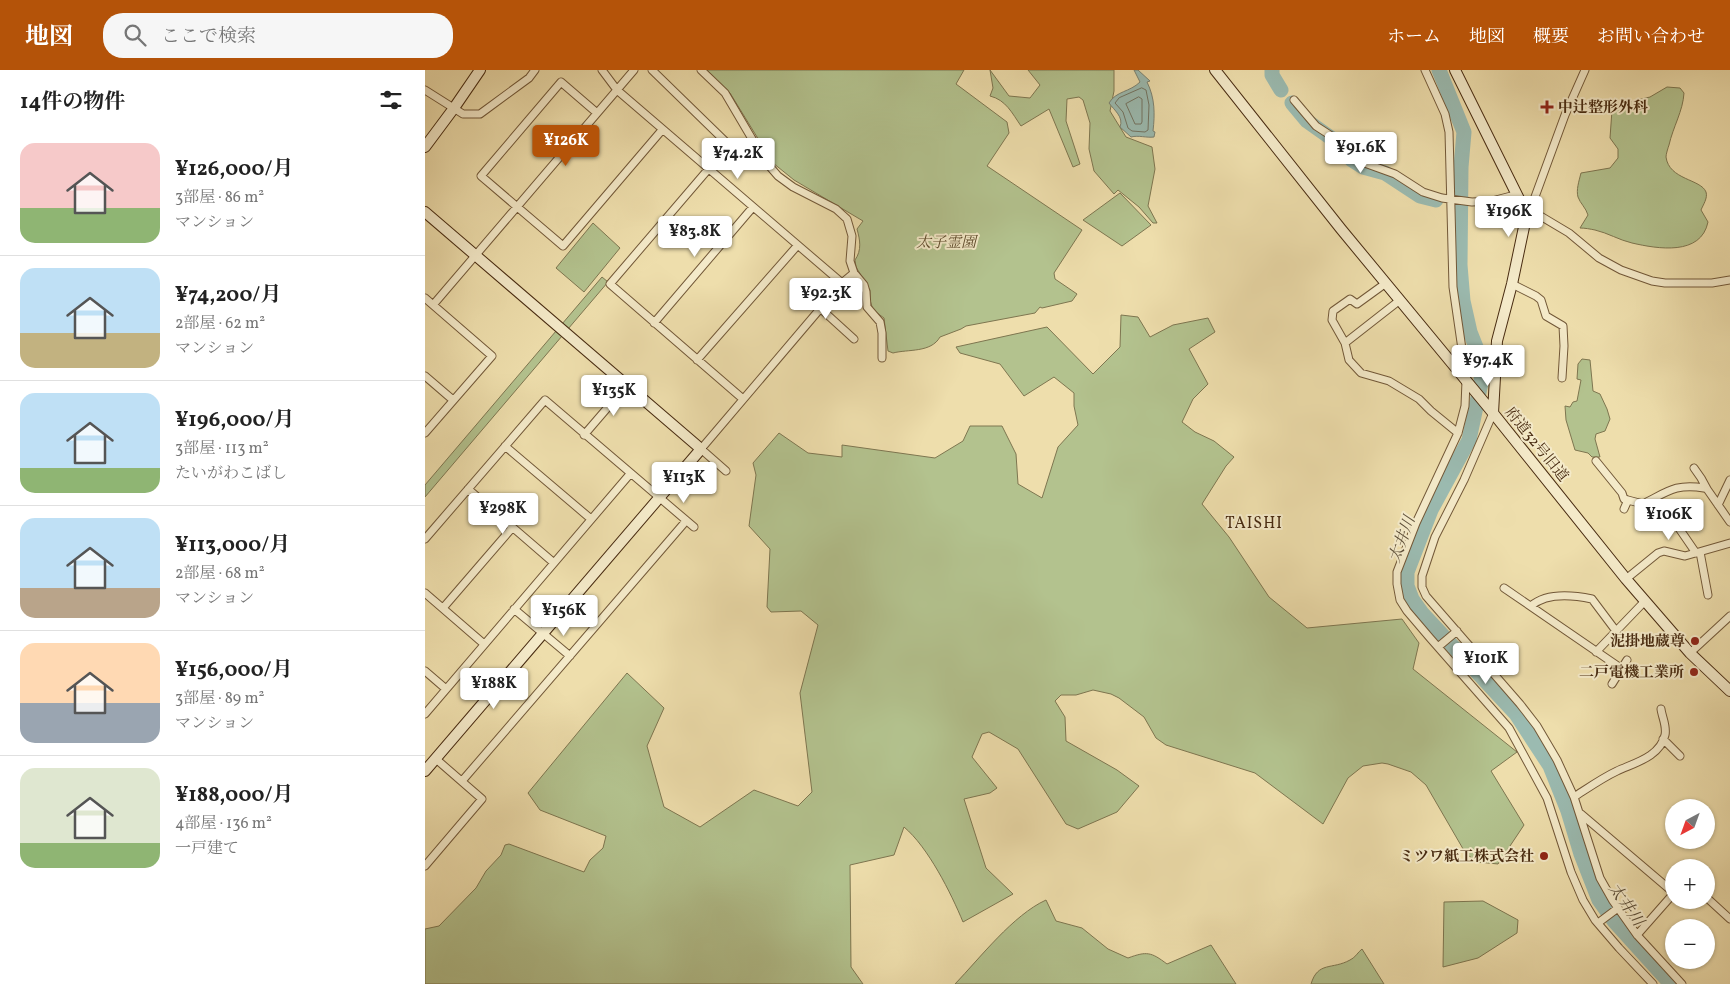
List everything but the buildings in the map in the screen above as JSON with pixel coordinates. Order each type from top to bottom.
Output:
[{"type":"street","points":[[425,147],[479,70]]},
{"type":"street","points":[[425,90],[463,114],[481,114],[529,78],[535,70]]},
{"type":"street","points":[[602,70],[617,90],[662,130],[842,283]]},
{"type":"street","points":[[433,304],[634,70]]},
{"type":"street","points":[[652,70],[729,145],[610,284],[743,400]]},
{"type":"street","points":[[701,70],[725,93],[765,161],[778,176],[793,188],[836,209],[847,219],[852,236],[850,261],[854,273],[864,285],[867,307],[880,322],[882,333],[881,358]]},
{"type":"street","name":"府道32号旧道","points":[[1215,70],[1626,579],[1690,653],[1730,691]]},
{"type":"street","points":[[1425,70],[1445,114],[1449,132],[1453,287],[1463,356],[1463,364],[1459,372]]},
{"type":"street","points":[[1455,70],[1515,195],[1522,205],[1569,233],[1599,258],[1621,270],[1652,281],[1712,282],[1730,280]]},
{"type":"street","points":[[1522,205],[1532,205],[1565,114],[1585,70]]},
{"type":"street","points":[[597,113],[561,82],[481,176],[563,246],[662,130]]},
{"type":"street","points":[[1293,100],[1316,126],[1336,139],[1359,161],[1395,174],[1423,192],[1472,202],[1491,201],[1515,195]]},
{"type":"street","points":[[1522,205],[1524,227],[1497,341],[1490,409],[1464,480],[1435,537],[1422,576],[1421,587],[1455,632],[1537,726],[1557,760],[1574,797],[1600,878],[1637,935],[1682,984]]},
{"type":"street","points":[[654,323],[753,208]]},
{"type":"street","points":[[425,212],[726,471]]},
{"type":"street","points":[[697,360],[797,246]]},
{"type":"street","points":[[425,771],[842,283],[854,273]]},
{"type":"street","points":[[1386,283],[1357,304],[1350,299],[1333,311],[1332,320],[1345,343],[1349,360],[1361,373],[1389,381],[1419,399],[1458,433]]},
{"type":"street","points":[[1512,284],[1541,300],[1546,316],[1563,326],[1562,378]]},
{"type":"street","points":[[425,298],[492,356],[425,434]]},
{"type":"street","points":[[1345,343],[1400,300]]},
{"type":"street","points":[[821,309],[854,339]]},
{"type":"street","points":[[425,376],[453,400]]},
{"type":"street","points":[[1468,383],[1465,406],[1458,433],[1416,522],[1397,572],[1400,600],[1407,611],[1493,708],[1513,734],[1547,798],[1571,872],[1583,900],[1619,948],[1653,984]]},
{"type":"street","points":[[584,435],[627,385]]},
{"type":"street","points":[[425,539],[545,400],[694,528]]},
{"type":"street","points":[[505,446],[591,519]]},
{"type":"street","points":[[1596,461],[1625,498],[1643,504],[1673,488],[1699,487],[1707,489]]},
{"type":"street","points":[[1694,468],[1730,522]]},
{"type":"street","points":[[425,714],[630,474]]},
{"type":"street","points":[[1718,505],[1730,480]]},
{"type":"street","points":[[468,490],[554,563]]},
{"type":"street","points":[[1624,509],[1628,500]]},
{"type":"street","points":[[462,781],[686,520]]},
{"type":"street","points":[[1674,524],[1698,552],[1707,595]]},
{"type":"street","points":[[443,608],[511,528]]},
{"type":"street","points":[[1626,579],[1664,551],[1685,556],[1730,543]]},
{"type":"street","points":[[1504,588],[1622,669]]},
{"type":"street","points":[[425,593],[484,644]]},
{"type":"street","points":[[1531,606],[1537,601],[1569,595],[1592,599],[1616,631]]},
{"type":"street","points":[[1596,652],[1645,601]]},
{"type":"street","points":[[514,610],[570,656]]},
{"type":"street","points":[[1690,653],[1730,616]]},
{"type":"street","points":[[1439,646],[1455,632]]},
{"type":"street","points":[[1612,684],[1627,660]]},
{"type":"street","points":[[425,671],[446,689]]},
{"type":"street","points":[[1574,797],[1617,771],[1648,757],[1663,739],[1665,733],[1661,708]]},
{"type":"street","points":[[1663,739],[1679,756]]},
{"type":"street","points":[[425,866],[482,799],[436,759]]},
{"type":"street","points":[[1581,814],[1665,885]]},
{"type":"street","points":[[1637,935],[1665,903]]},
{"type":"street","points":[[1715,905],[1730,919]]},
{"type":"street","points":[[1598,922],[1618,908]]},
{"type":"green space","name":"太子霊園","points":[[707,70],[964,70],[956,84],[1007,122],[1009,133],[987,166],[1082,230],[1054,273],[1055,279],[1077,294],[1072,301],[1040,307],[1035,313],[966,326],[940,337],[931,346],[919,350],[893,353],[888,351],[884,318],[873,310],[870,290],[856,267],[855,260],[860,245],[857,229],[863,221],[794,180],[773,163],[730,93]]},
{"type":"green space","points":[[990,70],[1009,96],[1030,98],[1040,85],[1028,70],[1114,70],[1114,91],[1110,111],[1126,137],[1152,147],[1155,169],[1148,206],[1157,223],[1153,223],[1139,207],[1118,190],[1114,194],[1094,171],[1089,149],[1090,123],[1083,100],[1079,97],[1067,99],[1066,121],[1080,164],[1073,167],[1049,109],[1021,126],[1004,104],[990,96],[993,88]]},
{"type":"green space","points":[[1667,87],[1680,88],[1684,93],[1682,106],[1666,157],[1668,165],[1679,175],[1698,184],[1706,192],[1706,199],[1701,210],[1708,222],[1704,233],[1688,245],[1666,248],[1632,243],[1600,231],[1580,228],[1588,215],[1577,194],[1581,173],[1610,168],[1618,158],[1618,149],[1610,138],[1612,110],[1616,105],[1650,97]]},
{"type":"green space","points":[[1120,193],[1151,225],[1122,246],[1083,220]]},
{"type":"green space","points":[[593,223],[620,248],[584,292],[556,268]]},
{"type":"green space","points":[[602,277],[608,282],[425,497],[425,485]]},
{"type":"green space","points":[[1121,315],[1138,317],[1150,337],[1173,325],[1208,318],[1215,332],[1189,349],[1208,384],[1193,399],[1182,422],[1195,432],[1214,441],[1234,457],[1226,466],[1202,504],[1229,537],[1269,597],[1307,628],[1402,619],[1419,643],[1413,669],[1517,752],[1491,771],[1524,825],[1498,864],[1478,862],[1466,854],[1426,785],[1411,772],[1382,763],[1363,766],[1348,778],[1323,824],[1255,773],[1166,745],[1156,738],[1144,717],[1119,698],[1093,690],[1076,695],[1061,695],[1055,701],[1065,717],[1066,741],[1117,770],[1139,786],[1117,812],[1078,829],[1066,824],[1018,749],[989,732],[982,734],[972,757],[997,788],[990,793],[964,799],[986,868],[1013,894],[963,922],[930,858],[922,846],[904,827],[894,855],[850,865],[851,967],[863,984],[425,984],[425,929],[439,926],[476,888],[486,871],[501,855],[505,845],[509,844],[584,872],[590,860],[603,848],[606,836],[540,810],[528,793],[627,673],[664,708],[647,746],[664,807],[700,827],[754,790],[798,806],[812,792],[800,693],[818,625],[801,611],[771,612],[767,607],[770,549],[749,526],[756,475],[753,463],[779,433],[808,453],[842,457],[842,445],[935,458],[963,441],[970,426],[1002,426],[1016,454],[1018,484],[1042,498],[1058,447],[1078,425],[1074,406],[1074,393],[1054,377],[1024,396],[1000,364],[960,353],[956,347],[1047,327],[1093,374],[1120,347]]},
{"type":"green space","points":[[1582,359],[1590,360],[1593,391],[1600,394],[1610,419],[1605,431],[1596,434],[1595,439],[1600,457],[1592,457],[1588,453],[1575,450],[1566,420],[1565,406],[1570,407],[1573,402],[1577,401],[1581,380],[1577,379],[1578,364]]},
{"type":"green space","points":[[1046,900],[1056,921],[1082,928],[1108,949],[1128,958],[1140,954],[1149,954],[1167,964],[1211,945],[1236,984],[955,984],[1009,926]]},
{"type":"green space","points":[[1483,901],[1518,920],[1517,933],[1478,958],[1443,967],[1444,902]]},
{"type":"green space","points":[[1362,949],[1384,984],[1311,984],[1314,977],[1322,969],[1350,960]]},
{"type":"water","points":[[1134,70],[1138,70],[1150,81],[1147,82],[1154,106],[1154,137],[1131,137],[1120,127],[1120,117],[1109,103],[1115,96],[1140,82]]},
{"type":"waterway","points":[[1272,70],[1272,75],[1281,90]]},
{"type":"waterway","name":"太井川","points":[[1439,70],[1464,132],[1461,167],[1460,265],[1463,301],[1470,332],[1482,362],[1481,383],[1469,440],[1431,510],[1407,572],[1407,586],[1412,599],[1422,613],[1516,714],[1550,766],[1599,900],[1614,921],[1671,984]]},
{"type":"waterway","points":[[1292,103],[1307,121],[1331,138],[1352,160],[1363,167],[1385,173],[1420,196],[1436,200]]},
{"type":"place","name":"中辻整形外科","points":[[1547,107]]},
{"type":"place","name":"泥掛地蔵尊","points":[[1695,641]]},
{"type":"place","name":"二戸電機工業所","points":[[1694,672]]},
{"type":"place","name":"ミツワ紙工株式会社","points":[[1544,856]]},
{"type":"district","name":"TAISHI","points":[[1254,522]]}]
